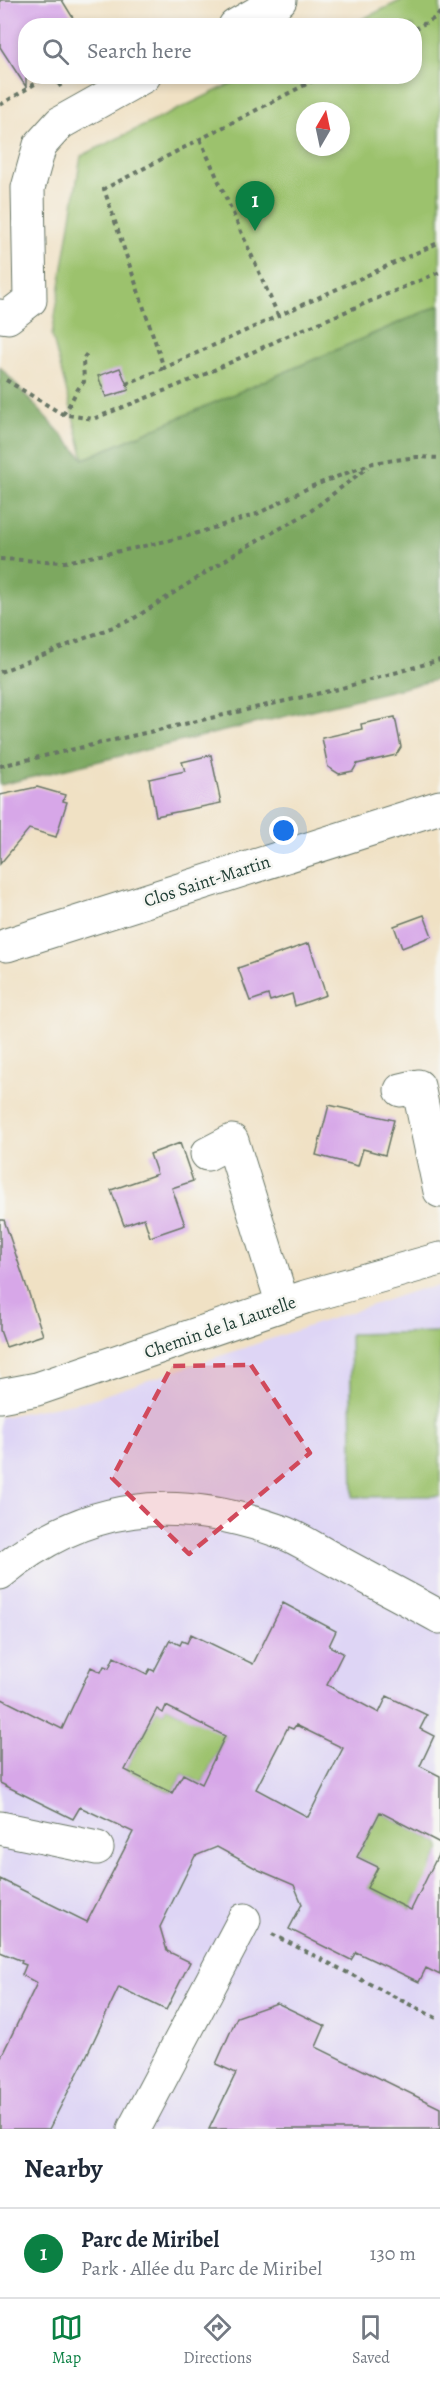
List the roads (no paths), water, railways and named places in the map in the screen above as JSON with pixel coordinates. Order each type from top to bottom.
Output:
[{"type":"street","points":[[249,18],[280,0]]},
{"type":"street","points":[[0,316],[8,317],[30,300],[28,189],[40,146],[60,123],[130,84]]},
{"type":"street","name":"Clos Saint-Martin","points":[[7,945],[440,807]]},
{"type":"street","points":[[401,1090],[418,1086],[440,1191]]},
{"type":"street","points":[[207,1154],[232,1141],[283,1305]]},
{"type":"street","name":"Chemin de la Laurelle","points":[[0,1396],[38,1389],[283,1305],[440,1259]]},
{"type":"street","points":[[0,1573],[27,1551],[75,1525],[125,1513],[172,1508],[216,1513],[280,1531],[440,1617]]},
{"type":"street","points":[[0,1828],[97,1848]]},
{"type":"street","points":[[134,2129],[244,1920]]},
{"type":"place","name":"Parc de Miribel","points":[[255,231]]}]
